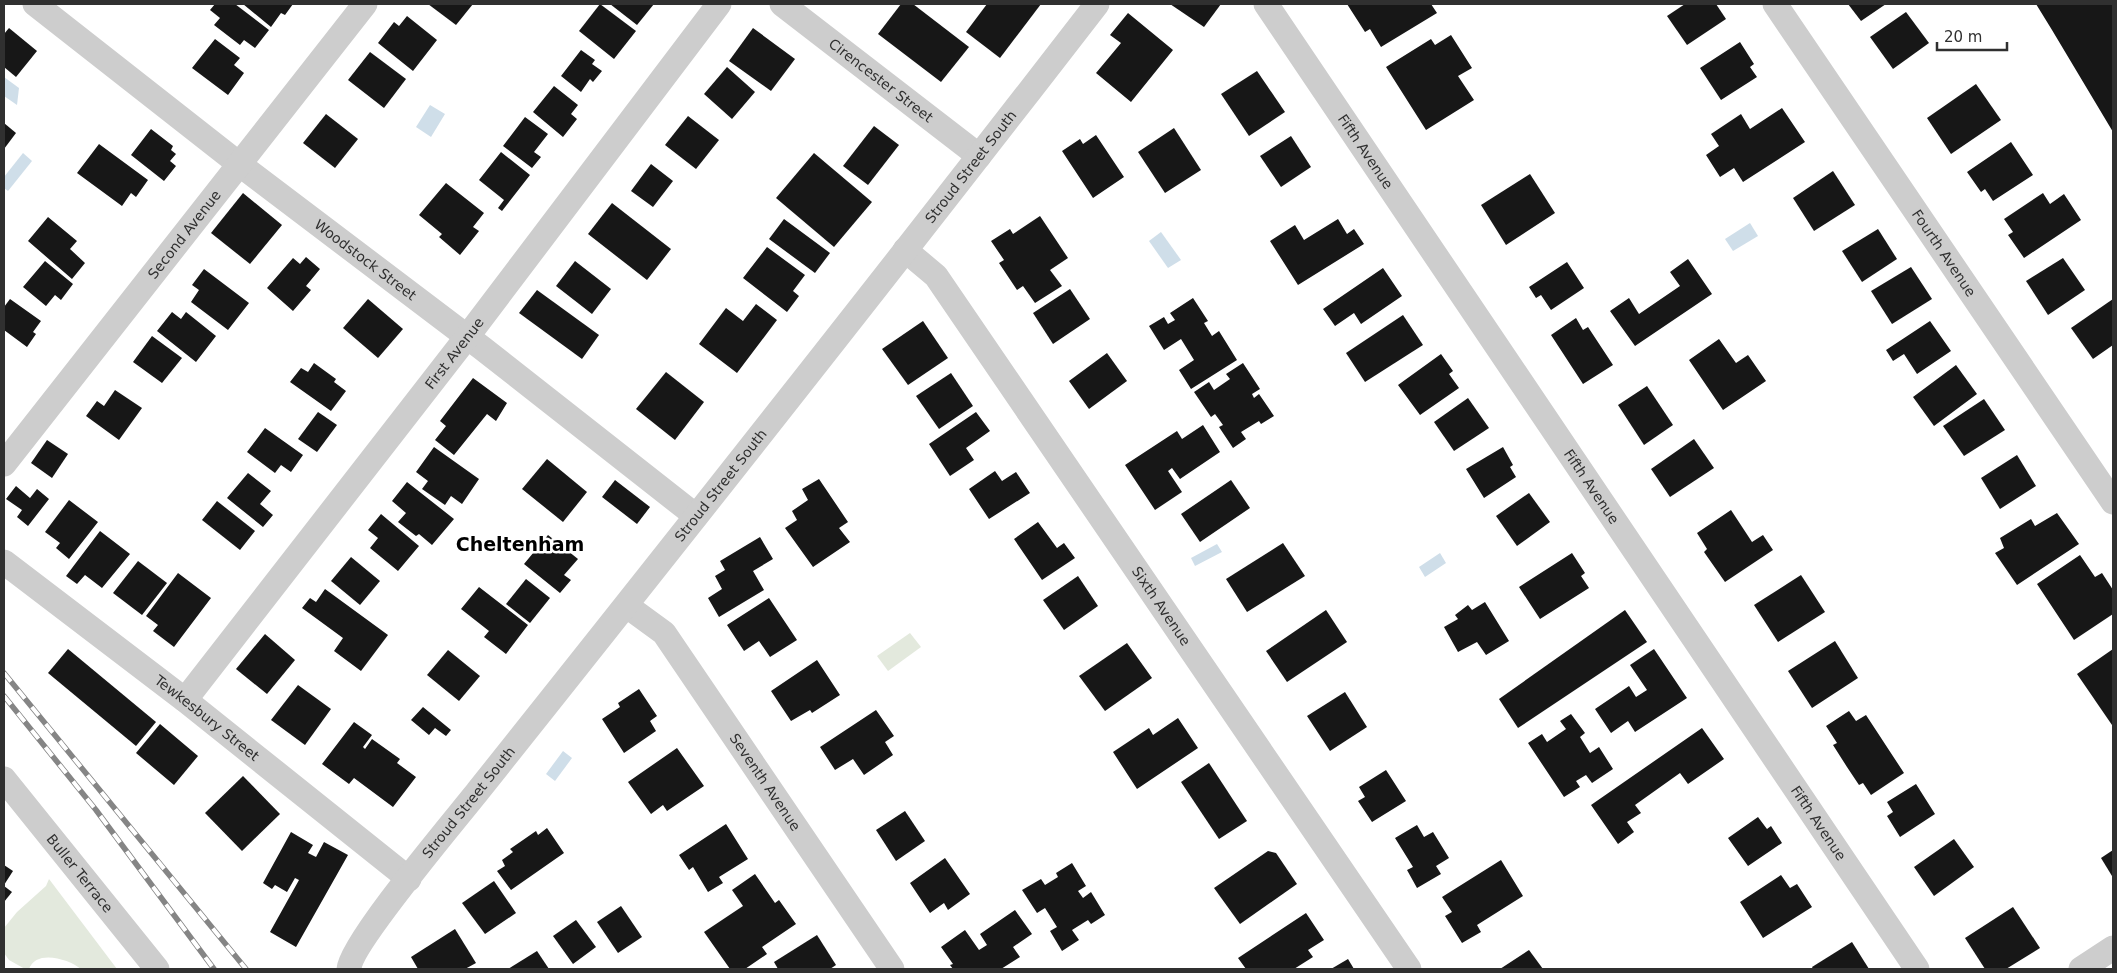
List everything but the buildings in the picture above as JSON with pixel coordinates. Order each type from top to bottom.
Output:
[{"type":"street","name":"Woodstock Street","points":[[35,4],[696,516]]},
{"type":"street","name":"Second Avenue","points":[[4,464],[365,4]]},
{"type":"street","name":"First Avenue","points":[[185,700],[467,337],[719,4]]},
{"type":"street","name":"Cirencester Street","points":[[782,4],[980,156]]},
{"type":"street","name":"Stroud Street South","points":[[350,969],[350,962],[358,948],[409,879],[627,606],[1097,4]]},
{"type":"street","name":"Fifth Avenue","points":[[1266,4],[1918,969]]},
{"type":"street","name":"Fourth Avenue","points":[[1775,4],[2113,502]]},
{"type":"street","name":"Sixth Avenue","points":[[904,250],[936,276],[1408,969]]},
{"type":"street","name":"Tewkesbury Street","points":[[4,562],[185,700],[409,879]]},
{"type":"street","name":"Seventh Avenue","points":[[627,606],[664,633],[892,969]]},
{"type":"street","name":"Buller Terrace","points":[[4,779],[157,969]]},
{"type":"street","points":[[2082,969],[2113,948]]},
{"type":"shaded area","points":[[4,77],[19,88],[17,105],[4,96]]},
{"type":"shaded area","points":[[430,105],[445,114],[431,137],[416,127]]},
{"type":"shaded area","points":[[23,153],[32,161],[8,191],[4,188],[4,177]]},
{"type":"shaded area","points":[[1750,223],[1758,236],[1733,251],[1725,239]]},
{"type":"shaded area","points":[[1161,232],[1181,260],[1168,268],[1149,241]]},
{"type":"shaded area","points":[[1217,544],[1222,552],[1195,566],[1191,558]]},
{"type":"shaded area","points":[[1440,553],[1446,563],[1425,577],[1419,567]]},
{"type":"shaded area","points":[[910,633],[921,647],[888,671],[877,656]]},
{"type":"shaded area","points":[[563,751],[572,758],[555,781],[546,774]]},
{"type":"shaded area","points":[[49,879],[117,969],[81,969],[61,959],[45,958],[38,959],[29,969],[25,969],[9,960],[4,953],[4,928],[17,912],[46,886]]},
{"type":"railway","points":[[4,673],[246,969]]},
{"type":"railway","points":[[4,696],[96,810],[214,969]]},
{"type":"district","name":"Cheltenham","points":[[520,544]]}]
